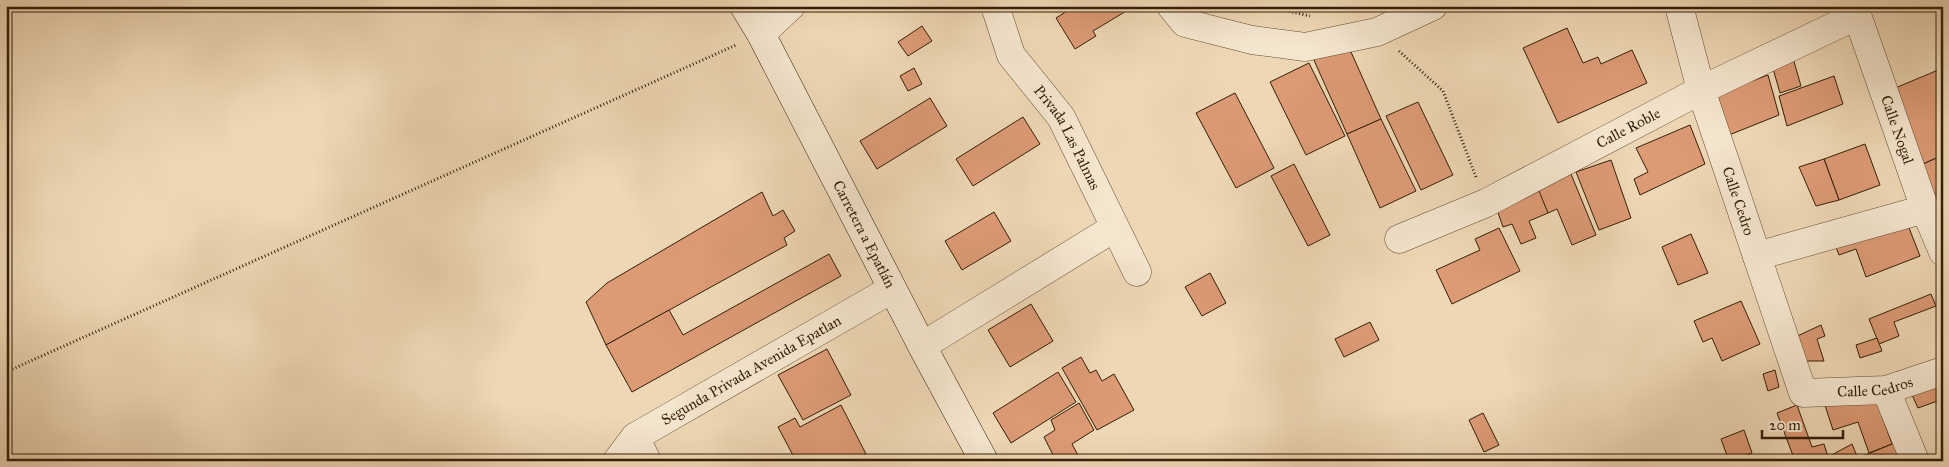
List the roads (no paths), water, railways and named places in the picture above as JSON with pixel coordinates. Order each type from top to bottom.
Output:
[{"type":"street","name":"Carretera a Epatlán","points":[[744,6],[761,34],[892,289],[984,461]]},
{"type":"street","points":[[761,34],[791,6]]},
{"type":"street","name":"Privada Las Palmas","points":[[995,6],[1011,54],[1061,117],[1137,272]]},
{"type":"street","points":[[1170,6],[1185,23],[1252,40],[1305,47],[1377,32],[1434,6]]},
{"type":"street","name":"Calle Cedro","points":[[1679,6],[1701,90],[1803,392]]},
{"type":"street","name":"Calle Roble","points":[[1399,240],[1486,203],[1855,11]]},
{"type":"street","name":"Calle Nogal","points":[[1855,11],[1925,208],[1943,252]]},
{"type":"street","points":[[1757,256],[1925,208]]},
{"type":"street","points":[[922,346],[1114,228]]},
{"type":"street","name":"Segunda Privada Avenida Epatlan","points":[[617,461],[635,437],[892,289]]},
{"type":"street","name":"Calle Cedros","points":[[1803,392],[1886,390],[1943,371]]},
{"type":"street","points":[[1886,390],[1915,461]]},
{"type":"street","points":[[635,437],[648,461]]}]
